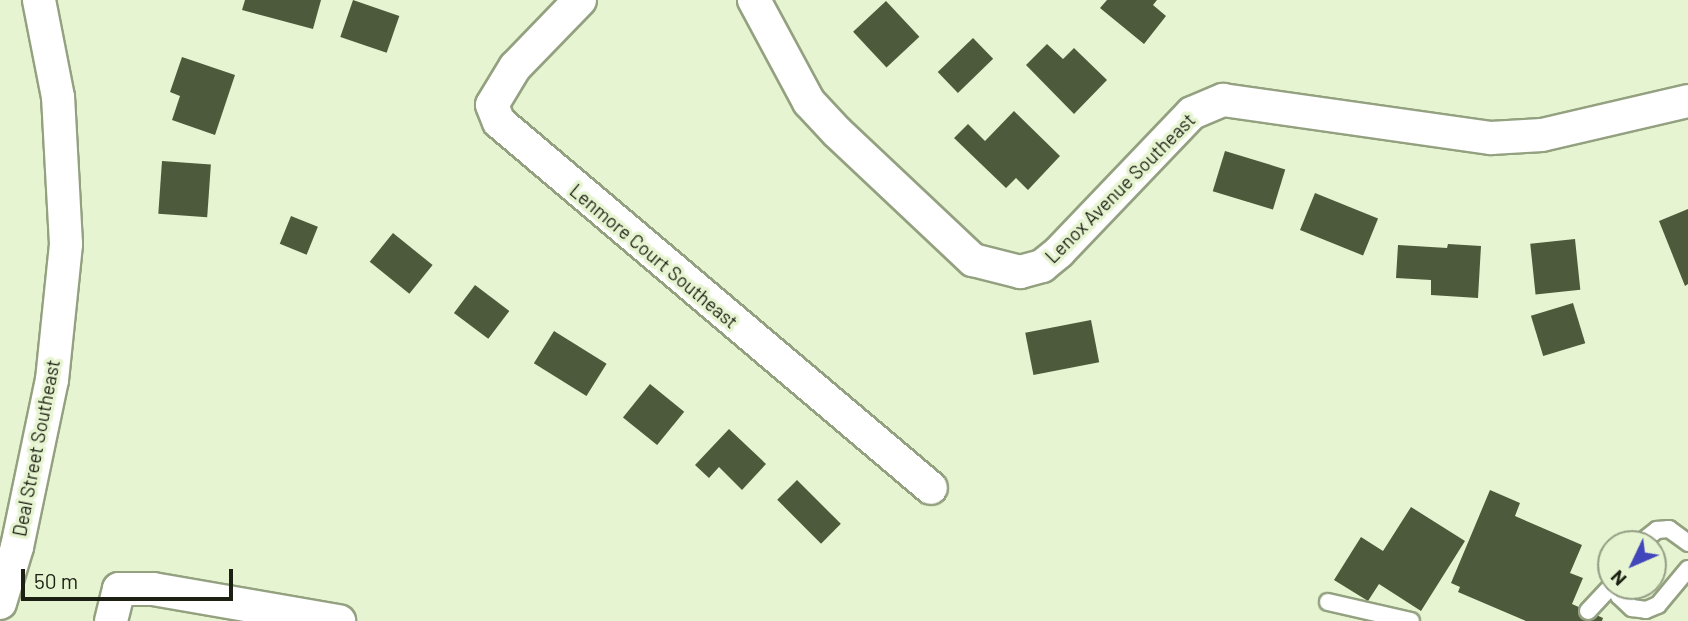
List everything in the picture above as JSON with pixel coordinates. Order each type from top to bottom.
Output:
[{"type":"street","name":"Deal Street Southeast","points":[[0,603],[17,547],[52,380],[66,244],[58,97],[39,0]]},
{"type":"street","name":"Lenmore Court Southeast","points":[[580,0],[515,67],[492,106],[499,122],[931,488]]},
{"type":"street","name":"Lenox Avenue Southeast","points":[[754,0],[809,102],[837,132],[973,260],[1020,272],[1042,266],[1059,253],[1192,113],[1223,100],[1491,138],[1542,135],[1688,102]]},
{"type":"street","points":[[111,621],[119,589],[153,589],[338,621]]},
{"type":"lane","points":[[1657,530],[1669,528],[1688,543]]},
{"type":"lane","points":[[1627,614],[1658,605],[1688,569]]},
{"type":"lane","points":[[1588,611],[1598,600]]},
{"type":"lane","points":[[1328,602],[1411,621]]},
{"type":"building","points":[[245,0],[321,0],[313,29],[242,10]]},
{"type":"building","points":[[353,0],[399,16],[387,53],[340,37]]},
{"type":"building","points":[[1107,0],[1157,0],[1153,5],[1166,16],[1144,44],[1100,8]]},
{"type":"building","points":[[886,1],[919,37],[887,68],[853,32]]},
{"type":"building","points":[[973,38],[993,59],[958,93],[938,72]]},
{"type":"building","points":[[1047,44],[1063,59],[1074,48],[1107,80],[1074,114],[1026,65]]},
{"type":"building","points":[[182,57],[235,75],[215,135],[172,120],[180,96],[170,92]]},
{"type":"building","points":[[1014,111],[1060,156],[1028,190],[1016,178],[1006,188],[954,138],[968,124],[985,141]]},
{"type":"building","points":[[1225,151],[1285,169],[1273,210],[1213,191]]},
{"type":"building","points":[[162,161],[211,164],[207,217],[158,214]]},
{"type":"building","points":[[1315,193],[1378,218],[1363,256],[1300,230]]},
{"type":"building","points":[[1688,209],[1688,284],[1685,286],[1659,221]]},
{"type":"building","points":[[291,216],[318,227],[307,255],[280,244]]},
{"type":"building","points":[[393,233],[433,265],[409,294],[370,262]]},
{"type":"building","points":[[1575,239],[1580,290],[1536,294],[1530,244]]},
{"type":"building","points":[[1448,244],[1481,246],[1478,298],[1431,295],[1431,280],[1396,278],[1398,245],[1447,248]]},
{"type":"building","points":[[475,285],[509,311],[488,339],[454,313]]},
{"type":"building","points":[[1573,303],[1585,343],[1543,356],[1531,316]]},
{"type":"building","points":[[1091,320],[1099,362],[1033,375],[1025,333]]},
{"type":"building","points":[[554,331],[607,364],[586,396],[534,363]]},
{"type":"building","points":[[650,384],[684,412],[657,445],[623,417]]},
{"type":"building","points":[[729,429],[766,464],[742,490],[719,467],[709,478],[695,465]]},
{"type":"building","points":[[797,480],[841,524],[821,544],[777,500]]},
{"type":"building","points":[[1490,490],[1520,503],[1515,516],[1582,545],[1570,573],[1583,578],[1572,604],[1603,618],[1602,621],[1526,621],[1458,592],[1460,587],[1451,583]]},
{"type":"building","points":[[1411,507],[1465,541],[1421,611],[1379,584],[1368,601],[1334,580],[1361,537],[1383,551]]}]
